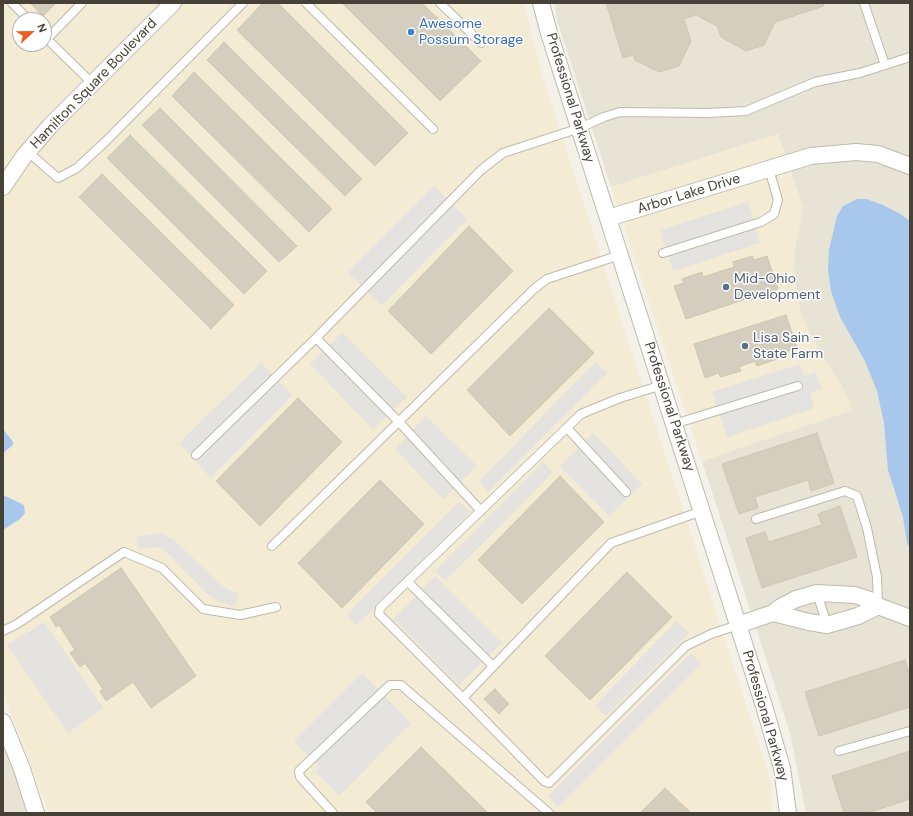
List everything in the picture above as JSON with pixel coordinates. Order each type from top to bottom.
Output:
[{"type":"street","name":"Hamilton Square Boulevard","points":[[3,187],[28,152],[55,120],[173,3]]},
{"type":"street","name":"Professional Parkway","points":[[541,3],[549,33],[662,385],[782,768],[788,813]]},
{"type":"street","name":"Arbor Lake Drive","points":[[608,218],[811,156],[856,152],[878,154],[910,166]]},
{"type":"street","points":[[738,625],[773,613],[796,599],[817,593],[855,595],[870,600],[878,606],[910,618]]},
{"type":"street","points":[[773,613],[827,625],[858,616],[878,606]]},
{"type":"street","points":[[3,722],[20,763],[36,813]]},
{"type":"lane","points":[[12,3],[20,12]]},
{"type":"lane","points":[[52,31],[82,3]]},
{"type":"lane","points":[[28,152],[58,178],[76,168],[105,142],[243,3]]},
{"type":"lane","points":[[306,3],[433,129]]},
{"type":"lane","points":[[440,3],[480,43]]},
{"type":"lane","points":[[864,3],[885,65]]},
{"type":"lane","points":[[52,43],[92,83]]},
{"type":"lane","points":[[196,454],[316,338],[481,170],[503,153],[580,128],[604,117],[620,112],[708,113],[746,111],[815,82],[860,73],[910,57]]},
{"type":"lane","points":[[663,253],[761,222],[774,214],[778,200],[769,169]]},
{"type":"lane","points":[[272,546],[535,288],[547,279],[620,255]]},
{"type":"lane","points":[[316,338],[399,422],[481,511]]},
{"type":"lane","points":[[662,385],[620,398],[581,414],[380,608],[379,614],[544,781],[549,783],[686,646],[711,634],[738,625]]},
{"type":"lane","points":[[674,424],[798,386]]},
{"type":"lane","points":[[567,428],[626,492]]},
{"type":"lane","points":[[756,519],[845,491],[857,496],[867,528],[876,576],[878,606]]},
{"type":"lane","points":[[463,698],[611,543],[702,512]]},
{"type":"lane","points":[[3,630],[17,624],[124,552],[162,568],[203,609],[240,615],[276,608]]},
{"type":"lane","points":[[408,582],[493,666]]},
{"type":"lane","points":[[817,593],[827,625]]},
{"type":"lane","points":[[333,813],[300,777],[299,771],[390,685],[401,685],[549,813]]},
{"type":"lane","points":[[839,751],[910,731]]},
{"type":"shaded area","points":[[3,3],[524,3],[543,78],[771,781],[772,813],[49,813],[3,693]]},
{"type":"shaded area","points":[[555,3],[910,3],[910,813],[806,813],[790,733],[702,461],[852,410],[841,385],[806,326],[799,306],[794,276],[795,247],[803,207],[778,134],[611,187],[557,20]]},
{"type":"shaded area","points":[[778,134],[803,207],[795,247],[794,276],[799,306],[806,326],[851,403],[852,410],[702,461],[611,187]]},
{"type":"shaded area","points":[[434,186],[467,219],[381,306],[348,272]]},
{"type":"shaded area","points":[[748,202],[760,243],[673,271],[660,230]]},
{"type":"shaded area","points":[[342,333],[407,397],[373,429],[310,364]]},
{"type":"shaded area","points":[[596,362],[607,373],[488,492],[479,481]]},
{"type":"shaded area","points":[[261,363],[292,395],[211,478],[179,443]]},
{"type":"shaded area","points":[[800,364],[804,376],[816,372],[822,389],[810,393],[814,408],[727,437],[712,392]]},
{"type":"shaded area","points":[[426,416],[477,466],[443,499],[395,449]]},
{"type":"shaded area","points":[[593,433],[642,484],[609,516],[560,466]]},
{"type":"shaded area","points":[[543,462],[553,472],[445,581],[435,571]]},
{"type":"shaded area","points":[[459,502],[470,512],[356,626],[347,614]]},
{"type":"shaded area","points":[[160,533],[173,539],[221,585],[238,594],[235,607],[218,601],[209,595],[171,556],[160,547],[138,549],[136,537]]},
{"type":"shaded area","points":[[435,576],[502,643],[459,685],[394,619]]},
{"type":"shaded area","points":[[677,621],[689,633],[606,716],[595,705]]},
{"type":"shaded area","points":[[44,622],[103,708],[68,733],[7,645]]},
{"type":"shaded area","points":[[691,653],[701,664],[558,807],[548,796]]},
{"type":"shaded area","points":[[362,673],[411,723],[339,796],[315,771],[319,767],[294,741]]},
{"type":"shaded area","points":[[3,722],[36,813],[3,813]]},
{"type":"water","points":[[857,199],[866,199],[883,205],[910,221],[910,549],[907,543],[903,517],[888,470],[884,423],[877,391],[865,361],[840,317],[831,291],[828,270],[829,250],[837,216],[843,206]]},
{"type":"water","points":[[3,429],[13,442],[13,445],[3,453]]},
{"type":"water","points":[[3,495],[24,505],[25,513],[20,519],[3,530]]},
{"type":"building","points":[[30,3],[56,3],[47,12],[39,12]]},
{"type":"building","points":[[263,3],[278,3],[408,133],[375,166],[237,30]]},
{"type":"building","name":"Awesome Possum Storage","points":[[342,3],[422,3],[481,61],[440,101]]},
{"type":"building","points":[[606,3],[823,3],[824,6],[775,22],[764,45],[746,51],[721,37],[717,26],[696,15],[684,19],[691,41],[679,66],[659,72],[635,60],[633,55],[623,58]]},
{"type":"building","points":[[224,42],[362,179],[345,196],[207,60]]},
{"type":"building","points":[[194,72],[332,209],[309,232],[172,96]]},
{"type":"building","points":[[160,108],[297,246],[279,262],[142,125]]},
{"type":"building","points":[[130,135],[267,271],[244,294],[107,158]]},
{"type":"building","points":[[102,174],[234,305],[211,329],[79,197]]},
{"type":"building","points":[[469,226],[513,271],[431,354],[388,311]]},
{"type":"building","name":"Mid-Ohio Development","points":[[752,256],[754,260],[767,256],[778,289],[759,295],[759,297],[750,300],[749,298],[686,319],[674,286],[684,283],[682,279],[702,272],[703,277],[734,267],[733,262]]},
{"type":"building","points":[[549,308],[594,353],[510,436],[467,390]]},
{"type":"building","name":"Lisa Sain - State Farm","points":[[786,315],[797,348],[776,355],[777,359],[757,366],[755,361],[739,367],[741,371],[720,377],[719,373],[705,378],[694,344]]},
{"type":"building","points":[[298,398],[342,442],[260,526],[216,481]]},
{"type":"building","points":[[817,433],[834,483],[811,491],[808,480],[755,497],[758,508],[739,514],[722,464]]},
{"type":"building","points":[[560,476],[604,522],[522,604],[478,560]]},
{"type":"building","points":[[380,480],[424,524],[342,608],[298,563]]},
{"type":"building","points":[[840,506],[857,557],[762,588],[746,538],[765,532],[769,542],[822,525],[818,514]]},
{"type":"building","points":[[121,568],[196,676],[151,708],[133,682],[106,701],[100,691],[103,689],[85,663],[80,667],[70,653],[75,650],[59,625],[56,627],[50,617]]},
{"type":"building","points":[[627,572],[672,617],[590,700],[545,656]]},
{"type":"building","points":[[905,660],[910,675],[910,707],[819,736],[805,692]]},
{"type":"building","points":[[495,689],[509,704],[499,714],[484,699]]},
{"type":"building","points":[[421,747],[488,813],[377,813],[366,802]]},
{"type":"building","points":[[910,751],[910,799],[867,813],[844,813],[832,776]]},
{"type":"building","points":[[665,788],[691,813],[640,813]]},
{"type":"place","name":"Awesome Possum Storage","points":[[411,32]]},
{"type":"place","name":"Mid-Ohio Development","points":[[726,287]]},
{"type":"place","name":"Lisa Sain - State Farm","points":[[745,346]]}]
